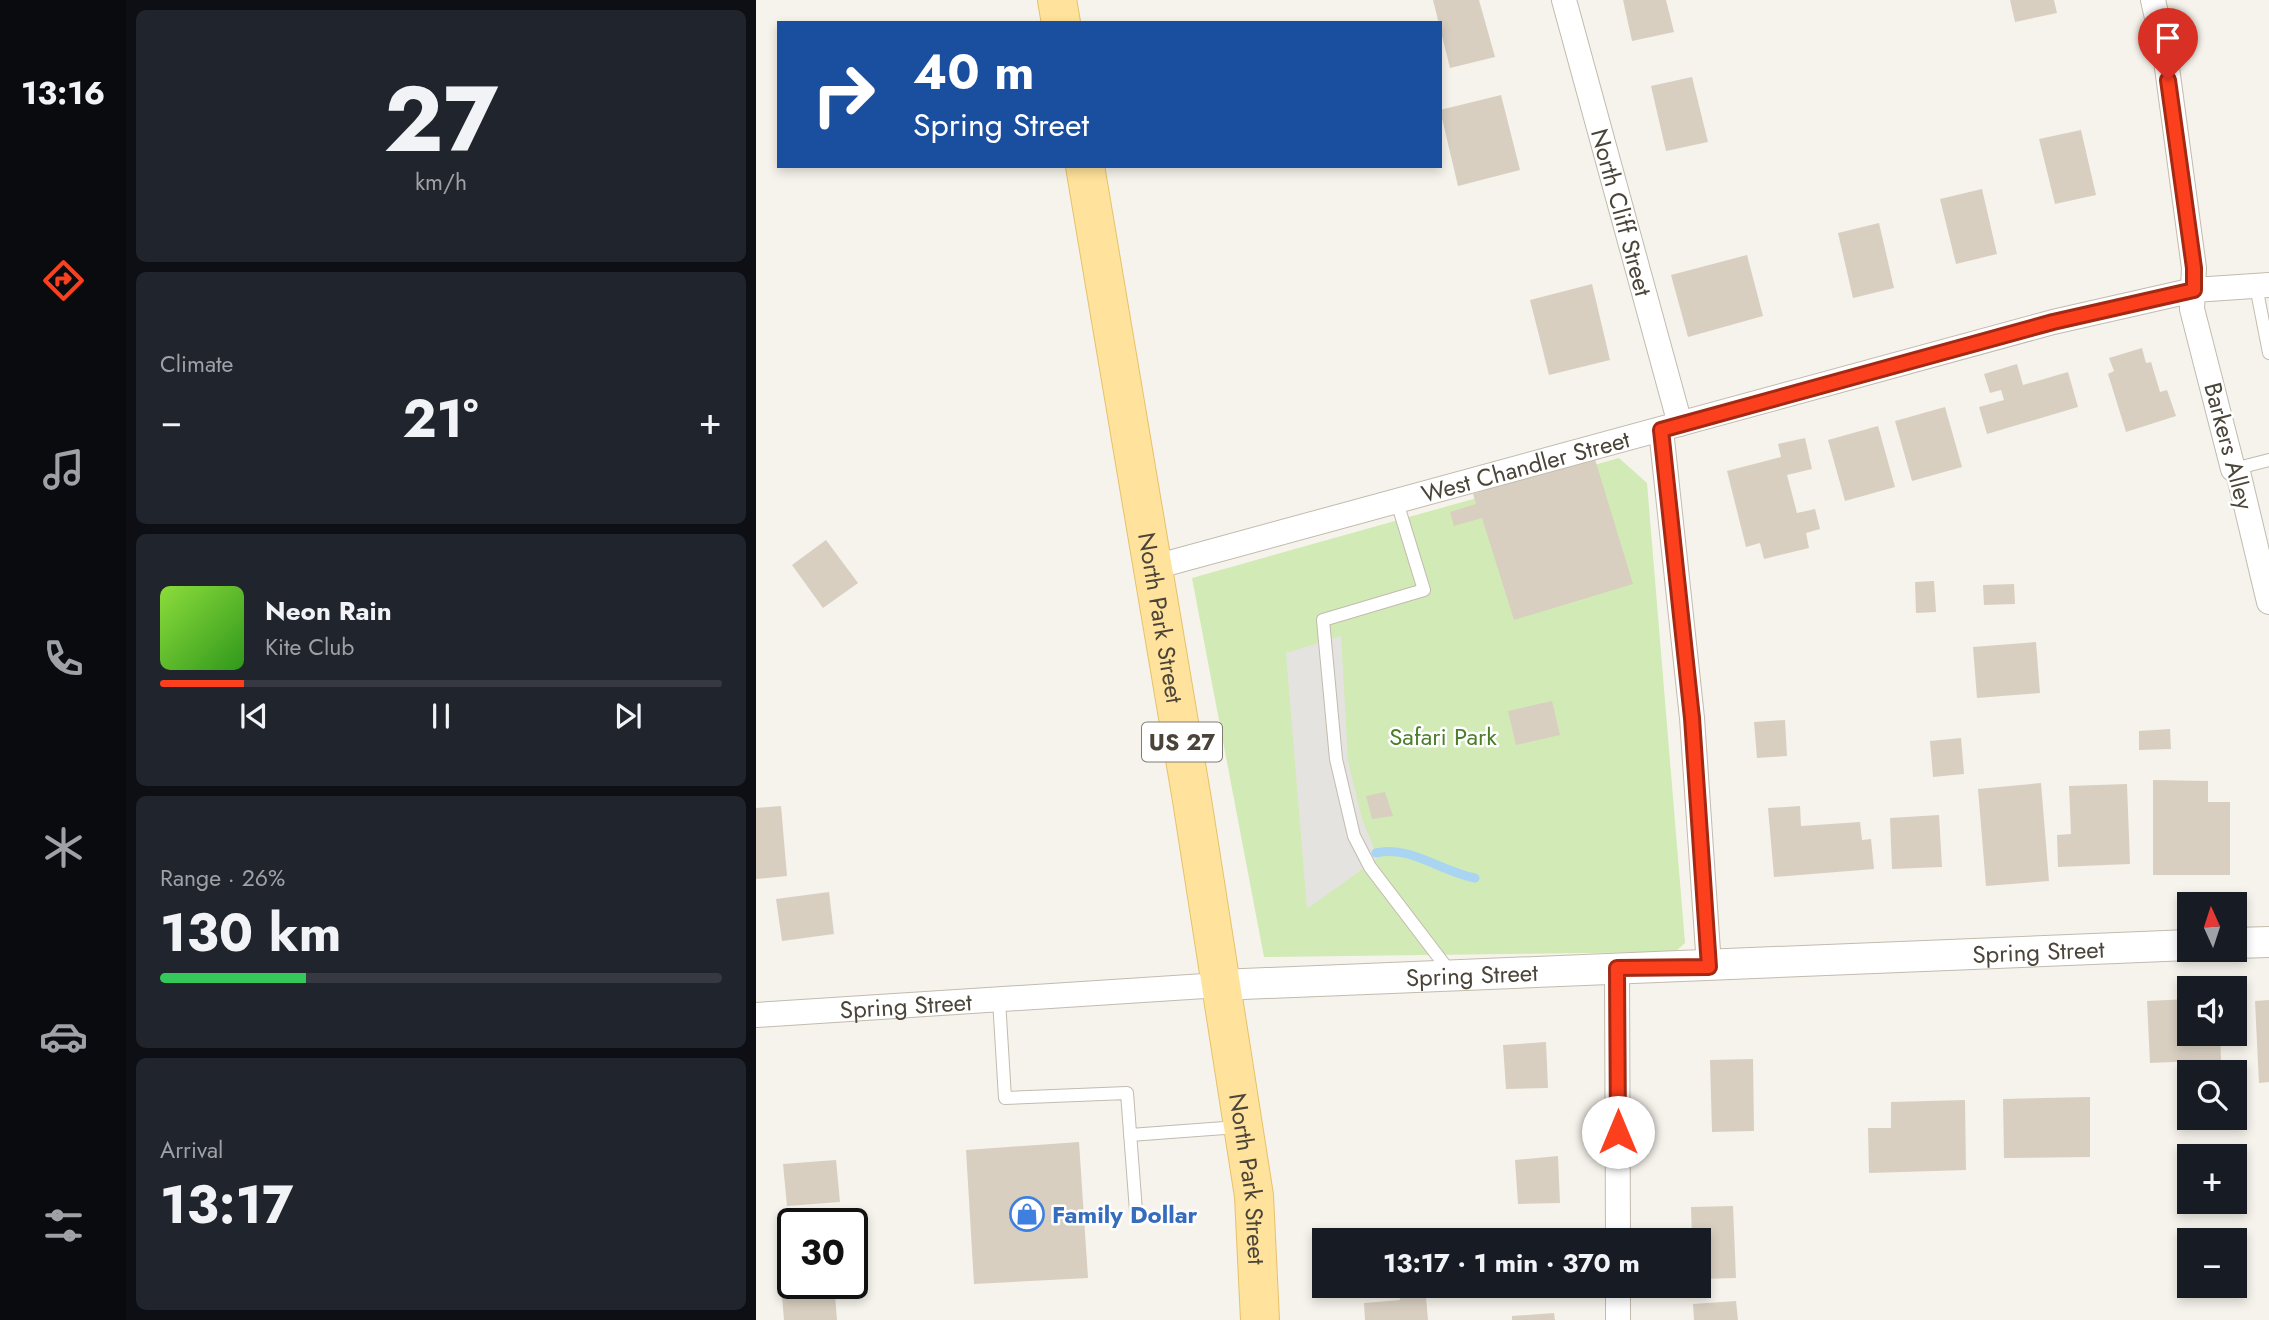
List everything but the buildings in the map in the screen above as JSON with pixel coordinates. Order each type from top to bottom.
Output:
[{"type":"main road","points":[[1057,0],[1061,21]]},
{"type":"main road","name":"North Park Street","points":[[1084,168],[1192,800],[1254,1196],[1259,1320]]},
{"type":"street","name":"North Cliff Street","points":[[1564,0],[1670,427],[1709,967]]},
{"type":"street","name":"Barkers Alley","points":[[2153,0],[2165,53],[2194,268],[2192,309],[2233,469],[2238,472],[2269,602]]},
{"type":"street","name":"West Chandler Street","points":[[1151,568],[2053,322],[2194,290],[2262,285]]},
{"type":"street","points":[[2247,943],[2269,942]]},
{"type":"street","name":"Spring Street","points":[[756,1015],[1451,973],[1709,967],[2177,946]]},
{"type":"street","points":[[1617,968],[1618,1228]]},
{"type":"street","points":[[1618,1298],[1618,1320]]},
{"type":"lane","points":[[2262,285],[2269,353]]},
{"type":"lane","points":[[2233,469],[2269,460]]},
{"type":"lane","points":[[1397,502],[1424,590],[1323,620],[1336,759],[1354,836],[1370,867],[1451,973]]},
{"type":"lane","points":[[999,1000],[1005,1098],[1127,1093],[1136,1211]]},
{"type":"lane","points":[[1130,1135],[1243,1127]]},
{"type":"green space","name":"Safari Park","points":[[1619,458],[1647,483],[1685,943],[1675,952],[1264,957],[1192,578]]},
{"type":"shaded area","points":[[1341,636],[1348,761],[1362,819],[1378,858],[1307,909],[1286,653]]},
{"type":"waterway","points":[[1376,853],[1414,856],[1475,878]]},
{"type":"place","name":"Family Dollar","points":[[1027,1214]]},
{"type":"route","points":[[1618,1132],[1617,968],[1709,967],[1692,718],[1661,430],[2053,322],[2194,290],[2194,268],[2168,80]]}]
